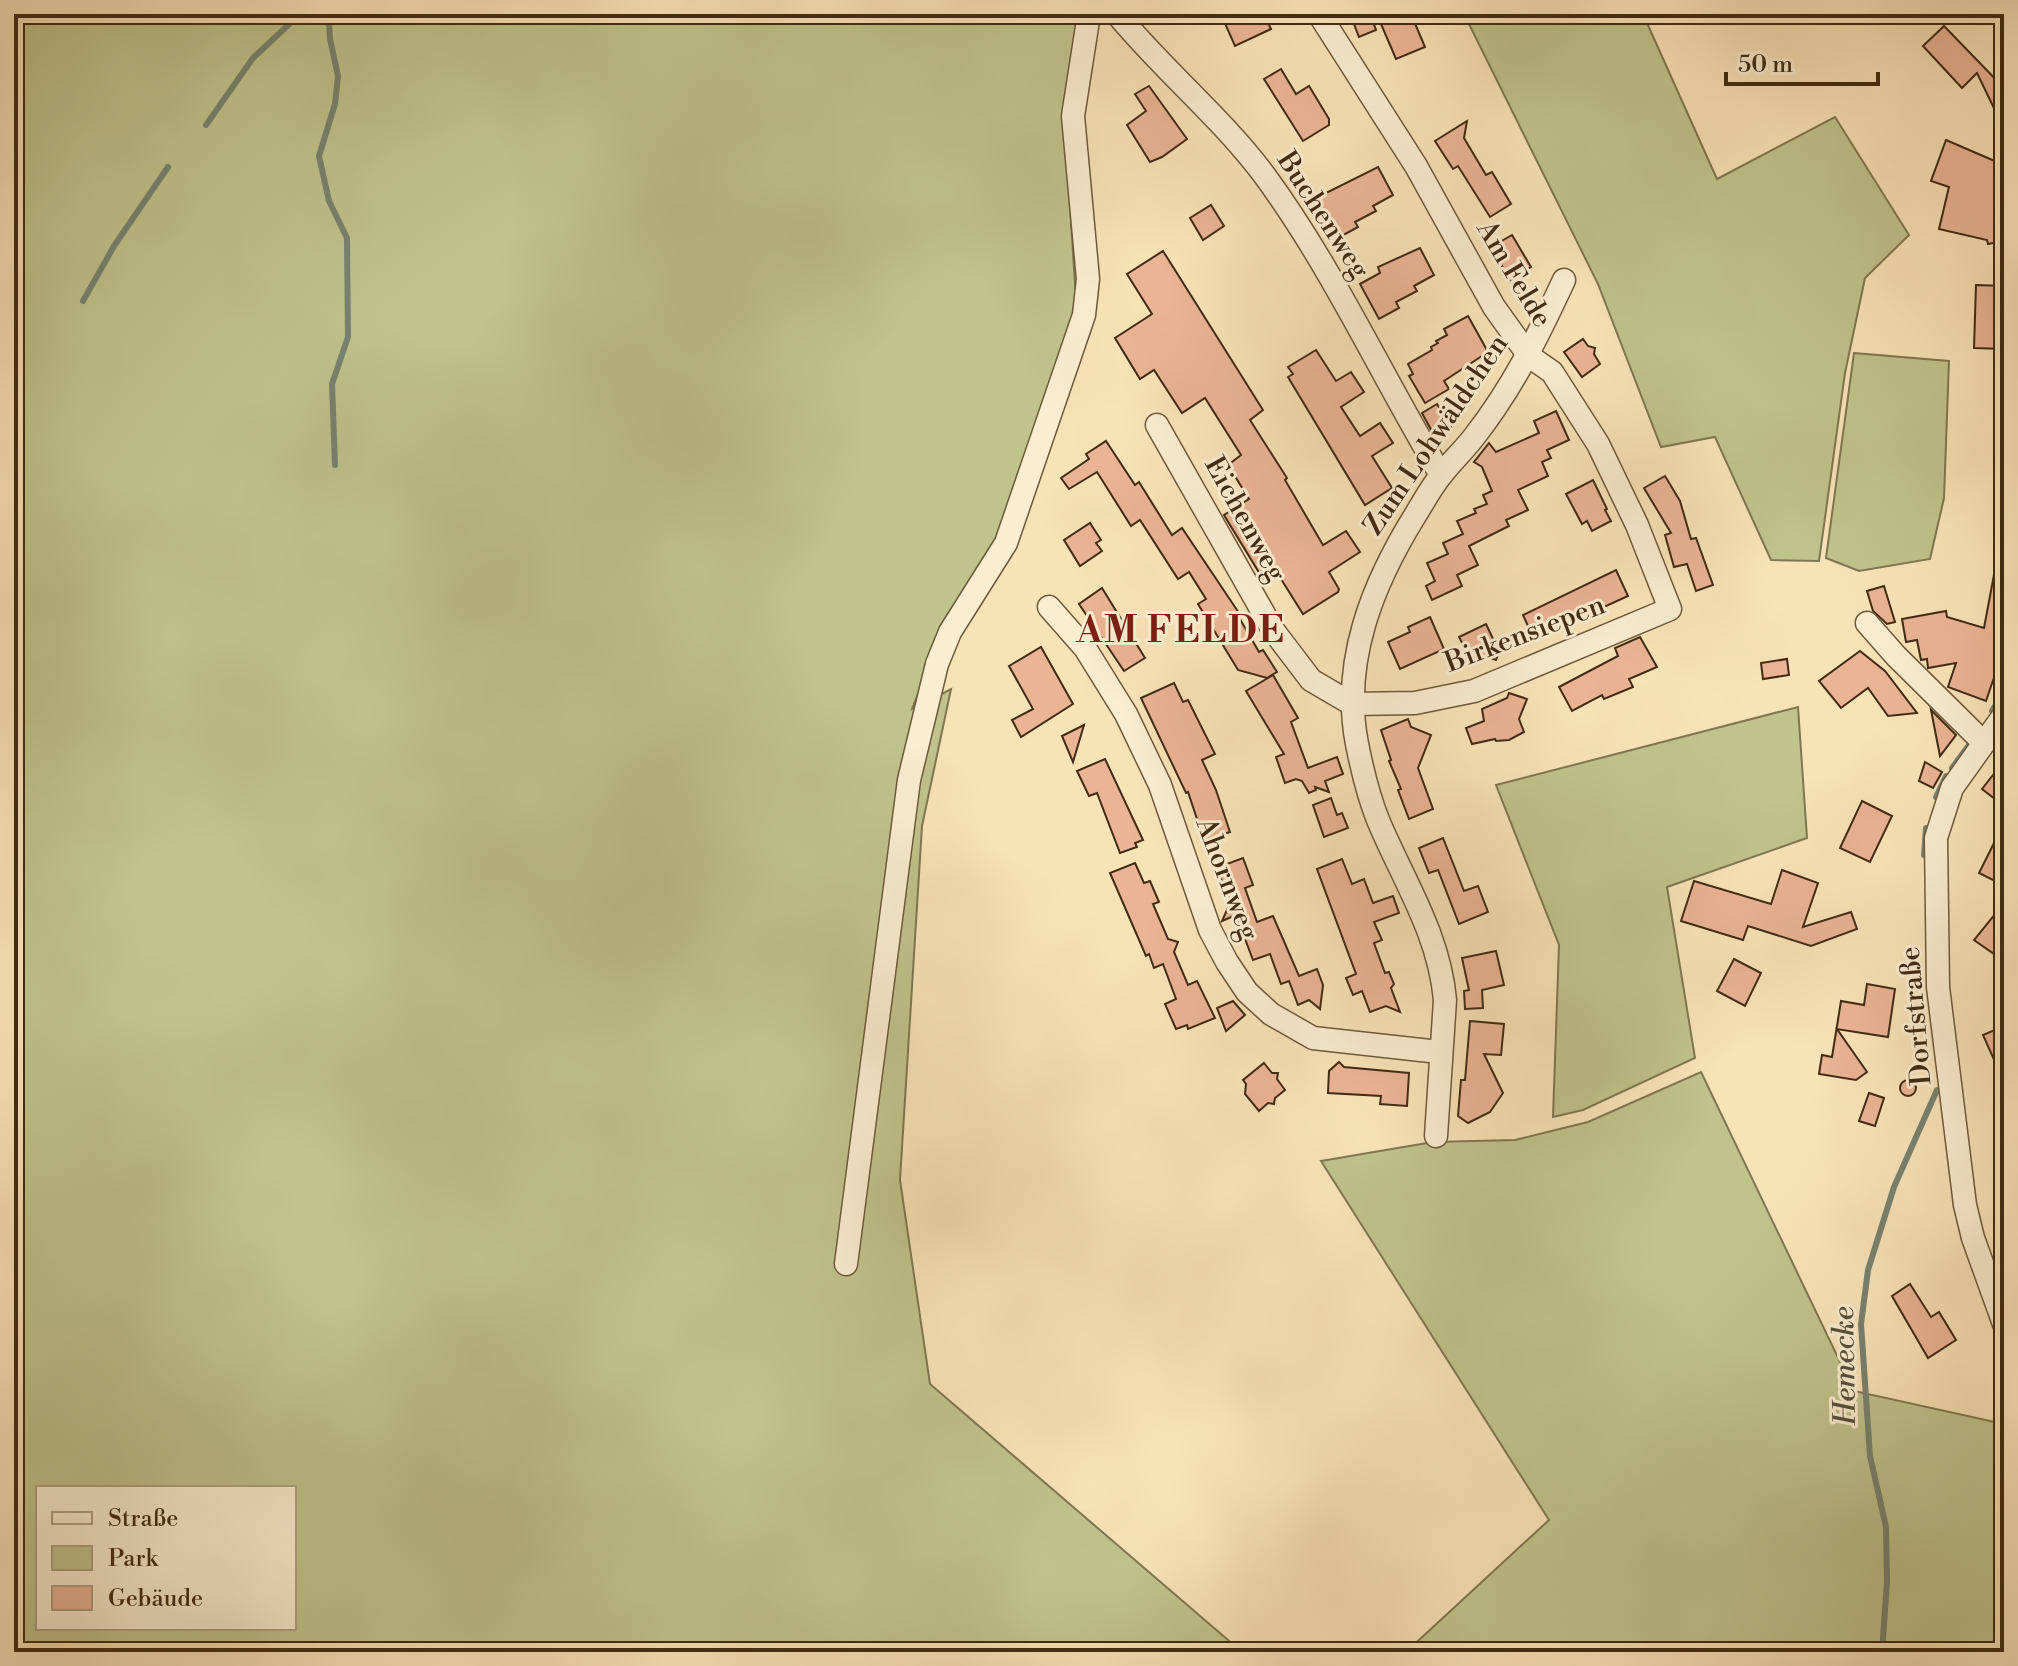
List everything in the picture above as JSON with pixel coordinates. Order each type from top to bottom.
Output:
[{"type":"street","points":[[846,1264],[909,780],[937,664],[950,632],[1006,543],[1084,315],[1088,279],[1073,116],[1089,14]]},
{"type":"street","name":"Buchenweg","points":[[1117,14],[1243,146],[1287,207],[1312,244],[1399,405],[1441,475]]},
{"type":"street","name":"Am Felde","points":[[1319,14],[1416,166],[1494,307],[1529,356],[1552,372],[1598,444],[1637,525],[1670,609]]},
{"type":"street","name":"Zum Lohwäldchen","points":[[1436,1136],[1439,1052],[1445,1000],[1437,954],[1421,910],[1370,798],[1356,738],[1352,704],[1360,638],[1379,578],[1391,554],[1441,475],[1475,436],[1529,356],[1564,280]]},
{"type":"street","name":"Eichenweg","points":[[1157,425],[1273,630],[1311,680],[1352,704]]},
{"type":"street","name":"Ahornweg","points":[[1049,607],[1085,648],[1126,714],[1160,785],[1210,930],[1247,992],[1271,1014],[1313,1038],[1439,1052]]},
{"type":"street","name":"Birkensiepen","points":[[1352,704],[1415,703],[1474,691],[1670,609]]},
{"type":"street","points":[[1867,623],[1984,743]]},
{"type":"street","name":"Dorfstraße","points":[[2004,715],[1952,788],[1936,838],[1938,987],[1965,1205],[1973,1238],[2004,1324]]},
{"type":"green space","points":[[14,14],[1081,14],[1064,112],[1077,315],[999,539],[944,629],[912,709],[951,689],[922,826],[900,1180],[930,1384],[1242,1652],[14,1652]]},
{"type":"green space","points":[[1464,14],[1643,14],[1717,179],[1835,117],[1909,235],[1865,278],[1845,373],[1819,561],[1771,560],[1715,437],[1661,447],[1598,284]]},
{"type":"green space","points":[[1854,353],[1949,361],[1944,498],[1930,559],[1859,571],[1826,558]]},
{"type":"green space","points":[[1798,707],[1807,838],[1667,887],[1695,1058],[1583,1110],[1553,1117],[1559,945],[1496,785]]},
{"type":"green space","points":[[1701,1072],[1854,1391],[2004,1424],[2004,1652],[1406,1652],[1549,1520],[1321,1161],[1433,1142],[1515,1140],[1588,1122]]},
{"type":"building","points":[[1234,14],[1264,14],[1271,29],[1235,46],[1223,19]]},
{"type":"building","points":[[1370,14],[1376,30],[1359,37],[1352,19]]},
{"type":"building","points":[[1411,14],[1425,47],[1396,59],[1381,24]]},
{"type":"building","points":[[1944,26],[2004,88],[2004,129],[1977,73],[1962,88],[1923,46]]},
{"type":"building","points":[[1281,69],[1296,94],[1309,86],[1329,119],[1329,125],[1303,141],[1264,79]]},
{"type":"building","points":[[1149,86],[1187,139],[1150,162],[1127,125],[1146,111],[1135,94]]},
{"type":"building","points":[[1467,121],[1464,138],[1486,175],[1492,172],[1511,204],[1490,217],[1458,166],[1453,169],[1435,141]]},
{"type":"building","points":[[1946,140],[2004,165],[2004,241],[1988,244],[1987,240],[1939,229],[1949,187],[1931,181]]},
{"type":"building","points":[[1378,167],[1393,195],[1373,206],[1376,211],[1355,222],[1358,227],[1338,238],[1316,198]]},
{"type":"building","points":[[1211,205],[1224,226],[1203,240],[1190,218]]},
{"type":"building","points":[[1512,235],[1531,267],[1510,280],[1491,247]]},
{"type":"building","points":[[1420,248],[1434,275],[1414,286],[1417,291],[1396,302],[1399,308],[1379,319],[1360,284],[1380,273],[1378,267]]},
{"type":"building","points":[[1163,251],[1263,410],[1250,420],[1287,478],[1285,480],[1323,545],[1346,531],[1360,552],[1329,572],[1338,592],[1303,614],[1276,571],[1263,579],[1224,515],[1249,499],[1228,465],[1241,455],[1205,398],[1182,413],[1154,370],[1140,379],[1115,338],[1152,314],[1127,274]]},
{"type":"building","points":[[1976,285],[2004,286],[2004,349],[1974,348]]},
{"type":"building","points":[[1468,316],[1488,352],[1444,381],[1449,389],[1425,403],[1409,376],[1413,374],[1408,364],[1432,350],[1431,347],[1438,343],[1436,341],[1447,335],[1444,329]]},
{"type":"building","points":[[1583,339],[1588,346],[1595,348],[1594,354],[1600,364],[1582,377],[1564,352]]},
{"type":"building","points":[[1316,350],[1336,381],[1351,372],[1364,392],[1341,407],[1360,436],[1380,423],[1393,443],[1372,456],[1392,488],[1365,505],[1288,377],[1293,374],[1288,367]]},
{"type":"building","points":[[1437,404],[1451,427],[1435,437],[1422,413]]},
{"type":"building","points":[[1556,411],[1569,440],[1547,450],[1551,458],[1542,462],[1548,476],[1518,490],[1528,510],[1506,520],[1509,526],[1469,546],[1478,565],[1457,575],[1462,586],[1432,600],[1426,586],[1435,581],[1427,563],[1448,554],[1443,543],[1463,534],[1457,521],[1476,513],[1474,509],[1487,504],[1483,495],[1492,491],[1482,467],[1474,462],[1489,443],[1496,452],[1539,433],[1534,421]]},
{"type":"building","points":[[1106,441],[1135,485],[1139,482],[1172,535],[1182,528],[1239,613],[1259,652],[1263,650],[1277,672],[1267,678],[1238,670],[1198,604],[1206,599],[1189,572],[1178,579],[1140,520],[1131,526],[1097,472],[1069,489],[1061,478],[1089,459],[1086,454]]},
{"type":"building","points":[[1665,476],[1680,501],[1691,539],[1696,538],[1713,585],[1696,591],[1687,564],[1674,567],[1665,535],[1671,533],[1644,488]]},
{"type":"building","points":[[1593,480],[1611,521],[1592,531],[1587,521],[1582,524],[1566,494]]},
{"type":"building","points":[[1090,523],[1101,540],[1096,543],[1102,551],[1080,566],[1064,540]]},
{"type":"building","points":[[1996,564],[2004,565],[2004,648],[1986,701],[1948,687],[1956,663],[1928,668],[1927,659],[1921,660],[1917,640],[1906,642],[1902,619],[1946,611],[1947,617],[1984,628]]},
{"type":"building","points":[[1616,570],[1628,596],[1604,607],[1601,601],[1563,618],[1567,626],[1534,641],[1531,633],[1525,631],[1528,626],[1523,615]]},
{"type":"building","points":[[1884,586],[1895,622],[1887,624],[1873,611],[1867,591]]},
{"type":"building","points":[[1102,588],[1145,658],[1124,671],[1079,604]]},
{"type":"building","points":[[1430,617],[1444,649],[1400,669],[1388,642],[1410,632],[1408,627]]},
{"type":"building","points":[[1486,624],[1494,641],[1502,644],[1496,660],[1488,657],[1473,664],[1459,637]]},
{"type":"building","points":[[1640,637],[1657,667],[1629,679],[1633,687],[1604,699],[1602,695],[1572,711],[1559,687],[1618,656],[1615,648]]},
{"type":"building","points":[[1041,647],[1073,704],[1021,737],[1012,720],[1033,709],[1009,666]]},
{"type":"building","points":[[1860,651],[1885,671],[1917,713],[1888,716],[1868,688],[1841,708],[1819,681]]},
{"type":"building","points":[[1787,659],[1789,675],[1763,679],[1761,663]]},
{"type":"building","points":[[1273,675],[1298,718],[1291,722],[1308,768],[1337,757],[1343,774],[1325,781],[1329,792],[1315,787],[1316,790],[1309,793],[1302,781],[1296,779],[1285,783],[1276,757],[1284,754],[1246,691]]},
{"type":"building","points":[[1174,683],[1183,702],[1188,700],[1215,754],[1202,760],[1230,832],[1204,840],[1188,792],[1141,698]]},
{"type":"building","points":[[1509,693],[1527,699],[1519,719],[1524,732],[1509,740],[1495,739],[1472,744],[1466,728],[1484,721],[1482,709],[1507,698]]},
{"type":"building","points":[[1931,710],[1956,735],[1940,756]]},
{"type":"building","points":[[1408,719],[1411,727],[1431,735],[1418,768],[1433,809],[1409,819],[1381,730]]},
{"type":"building","points":[[1084,725],[1073,762],[1062,736]]},
{"type":"building","points":[[1105,759],[1143,840],[1135,843],[1137,847],[1120,853],[1097,793],[1089,796],[1077,771]]},
{"type":"building","points":[[2004,761],[2004,806],[1982,789]]},
{"type":"building","points":[[1925,762],[1942,772],[1933,788],[1919,781]]},
{"type":"building","points":[[1331,798],[1337,815],[1342,813],[1348,828],[1324,837],[1313,805]]},
{"type":"building","points":[[1862,801],[1892,816],[1870,862],[1840,848]]},
{"type":"building","points":[[2004,823],[2004,868],[1997,882],[1979,873]]},
{"type":"building","points":[[1443,838],[1464,891],[1478,886],[1488,912],[1459,924],[1438,870],[1429,873],[1419,848]]},
{"type":"building","points":[[1243,858],[1253,885],[1245,888],[1257,922],[1273,916],[1299,976],[1317,969],[1323,985],[1320,1009],[1309,1000],[1298,1005],[1289,981],[1281,984],[1270,954],[1253,960],[1236,915],[1222,921],[1231,901],[1216,868]]},
{"type":"building","points":[[1342,859],[1352,884],[1364,879],[1373,903],[1393,896],[1399,913],[1374,922],[1382,940],[1374,943],[1385,973],[1389,972],[1394,984],[1391,988],[1400,1012],[1386,1006],[1370,1012],[1362,991],[1353,995],[1346,978],[1356,974],[1317,869]]},
{"type":"building","points":[[1135,863],[1144,883],[1150,881],[1159,902],[1153,904],[1168,939],[1178,942],[1174,952],[1188,985],[1197,981],[1215,1018],[1188,1029],[1187,1025],[1176,1029],[1165,1004],[1176,999],[1163,964],[1154,968],[1149,954],[1146,956],[1110,873]]},
{"type":"building","points":[[1782,870],[1818,883],[1803,927],[1851,912],[1857,929],[1811,946],[1748,926],[1743,940],[1681,921],[1694,881],[1771,904]]},
{"type":"building","points":[[2004,903],[2004,946],[1997,956],[1974,940]]},
{"type":"building","points":[[1496,951],[1504,985],[1482,990],[1483,1008],[1465,1009],[1464,991],[1469,990],[1462,958]]},
{"type":"building","points":[[1734,959],[1761,973],[1745,1006],[1717,991]]},
{"type":"building","points":[[1867,984],[1895,989],[1888,1037],[1837,1029],[1867,1072],[1856,1080],[1819,1074],[1822,1055],[1832,1057],[1841,1001],[1864,1005]]},
{"type":"building","points":[[1233,1001],[1245,1015],[1226,1031],[1217,1008]]},
{"type":"building","points":[[1470,1021],[1504,1024],[1501,1055],[1484,1054],[1503,1093],[1490,1112],[1468,1123],[1458,1116],[1461,1080],[1465,1080]]},
{"type":"building","points":[[2004,1026],[2004,1082],[1983,1035]]},
{"type":"building","points":[[1339,1062],[1344,1067],[1409,1073],[1407,1106],[1380,1104],[1381,1096],[1328,1093],[1329,1071]]},
{"type":"building","points":[[1264,1063],[1272,1073],[1278,1073],[1277,1079],[1285,1090],[1275,1098],[1274,1104],[1268,1103],[1259,1111],[1245,1094],[1246,1084],[1243,1080]]},
{"type":"building","points":[[1908,1080],[1914,1082],[1914,1094],[1908,1096],[1902,1094],[1900,1088],[1902,1082]]},
{"type":"building","points":[[1869,1093],[1884,1098],[1875,1126],[1859,1121]]},
{"type":"building","points":[[1910,1284],[1931,1317],[1939,1312],[1956,1340],[1928,1358],[1892,1296]]},
{"type":"waterway","points":[[206,125],[253,58],[300,14]]},
{"type":"waterway","points":[[335,465],[332,384],[348,337],[347,238],[329,201],[319,156],[335,104],[338,76],[329,21],[336,14]]},
{"type":"waterway","points":[[83,301],[114,246],[168,167]]},
{"type":"waterway","name":"Hemecke","points":[[1992,711],[2004,691]]},
{"type":"waterway","name":"Hemecke","points":[[1952,768],[1972,741]]},
{"type":"waterway","name":"Hemecke","points":[[1936,797],[1946,776]]},
{"type":"waterway","name":"Hemecke","points":[[1924,855],[1926,828]]},
{"type":"waterway","name":"Hemecke","points":[[1882,1652],[1887,1582],[1886,1527],[1870,1456],[1861,1324],[1868,1270],[1894,1187],[1937,1090]]},
{"type":"district","name":"AM FELDE","points":[[1181,631]]}]
